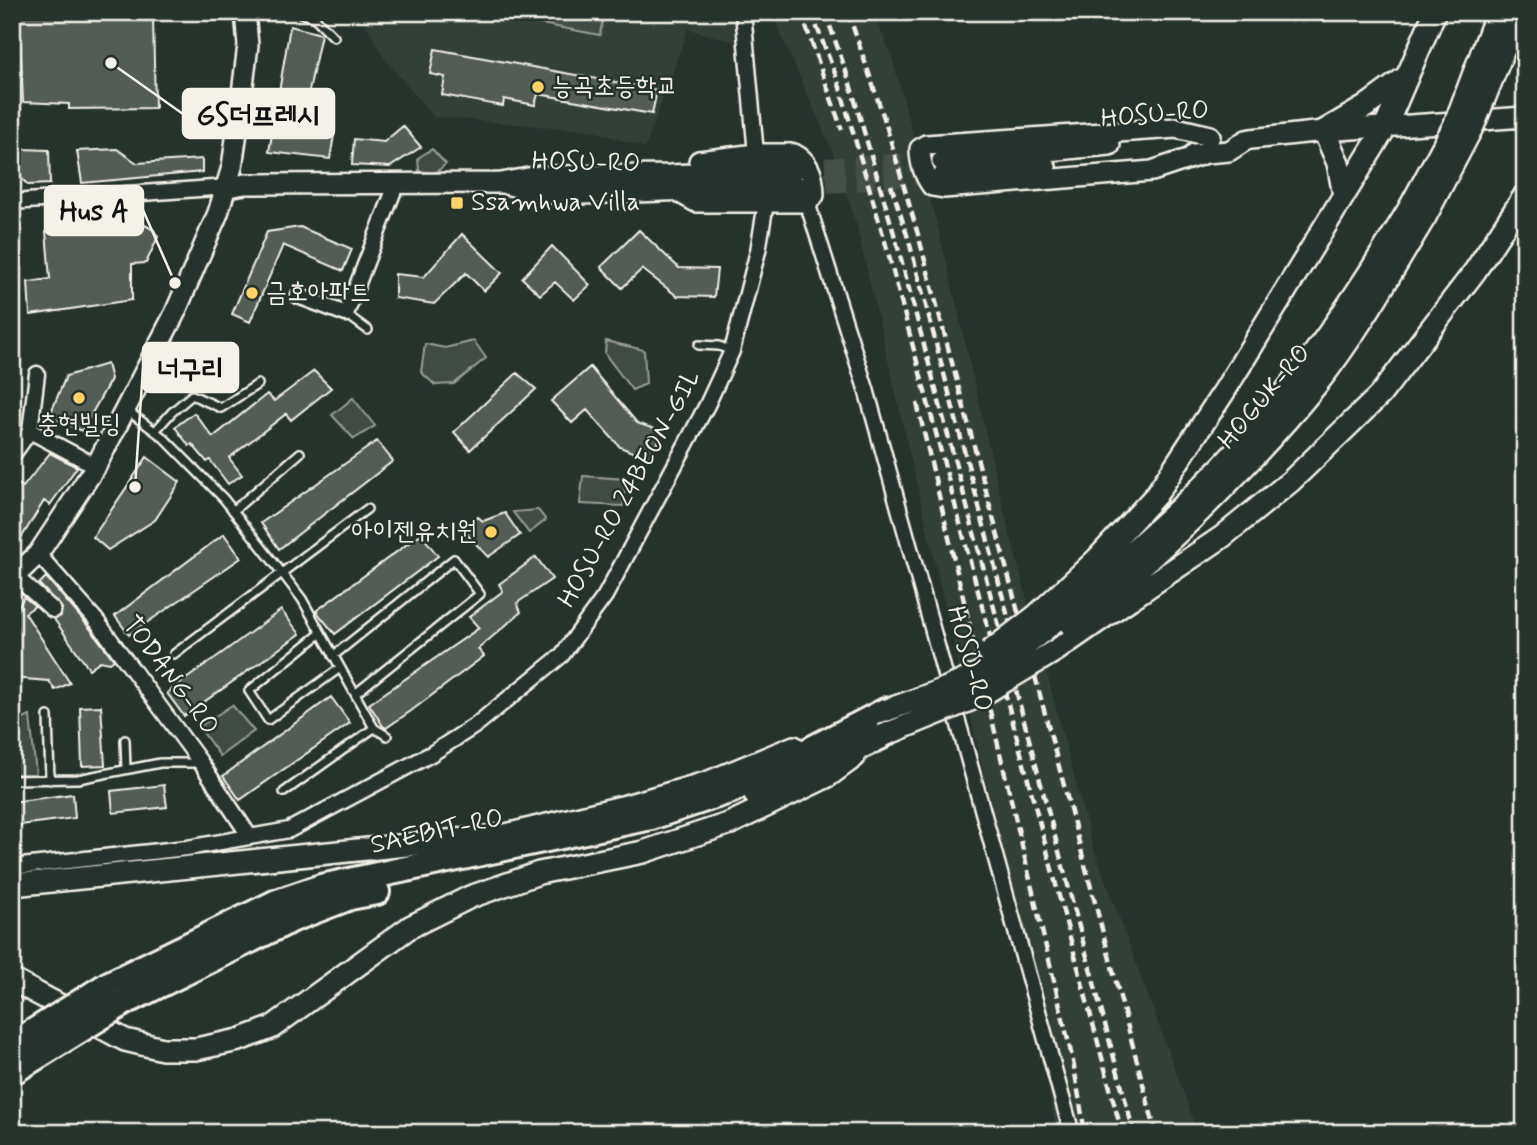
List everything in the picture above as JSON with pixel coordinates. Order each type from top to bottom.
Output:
[{"type":"highway","name":"SAEBIT-RO","points":[[12,1045],[117,993],[278,902],[321,887],[651,817],[732,790],[887,710]]},
{"type":"highway","name":"SAEBIT-RO","points":[[12,1072],[117,993],[293,919],[350,897],[556,855],[660,830],[724,810],[882,736]]},
{"type":"main road","points":[[14,578],[38,554],[96,466],[175,313],[228,187],[248,45],[245,12]]},
{"type":"main road","points":[[12,980],[125,1040],[163,1049],[197,1049],[239,1040],[271,1028],[410,927],[470,897],[539,873],[643,852],[731,823],[828,776],[882,736],[981,683],[1055,638],[1112,580],[1156,495],[1224,390],[1385,128],[1434,12]]},
{"type":"main road","name":"HOGUK-RO","points":[[1112,580],[1183,530],[1245,466],[1318,382],[1377,296],[1417,213],[1474,124],[1505,19]]},
{"type":"main road","points":[[1344,195],[1338,163],[1324,131],[1407,76]]},
{"type":"main road","name":"HOSU-RO","points":[[943,167],[1208,144],[1229,134],[1246,140],[1324,131],[1525,117]]},
{"type":"main road","points":[[1176,128],[1208,144],[1152,171],[944,188],[933,186],[922,168],[920,158],[920,149],[926,145],[1176,128]]},
{"type":"main road","points":[[756,154],[799,156],[814,180],[814,195],[800,186],[766,203],[696,202],[673,182],[697,161],[756,154]]},
{"type":"main road","name":"HOSU-RO","points":[[228,187],[245,184],[501,183],[540,176],[800,186]]},
{"type":"main road","points":[[12,885],[506,835],[622,807],[709,782],[937,692],[996,664],[1112,580],[1222,537],[1291,481],[1380,395],[1475,271],[1525,195]]},
{"type":"street","points":[[743,12],[756,154]]},
{"type":"street","points":[[197,110],[239,118]]},
{"type":"street","points":[[298,296],[346,314],[396,185]]},
{"type":"street","name":"HOSU-RO","points":[[800,186],[870,402],[1044,1030],[1070,1133]]},
{"type":"street","points":[[12,202],[228,187]]},
{"type":"street","name":"HOSU-RO 24BEON-GIL","points":[[12,867],[187,848],[289,830],[431,754],[477,725],[562,655],[605,596],[707,405],[732,351],[755,262],[766,203]]},
{"type":"street","points":[[12,456],[30,431],[37,374]]},
{"type":"street","points":[[30,431],[96,466]]},
{"type":"street","name":"TODANG-RO","points":[[38,554],[96,621],[201,763],[250,837]]},
{"type":"street","points":[[14,578],[53,610]]},
{"type":"lane","points":[[298,12],[316,18],[334,37]]},
{"type":"lane","points":[[346,314],[368,330]]},
{"type":"lane","points":[[699,345],[719,346],[732,351]]},
{"type":"lane","points":[[155,431],[192,395],[221,408],[258,384]]},
{"type":"lane","points":[[125,409],[155,431],[233,511],[302,599],[374,728],[387,736]]},
{"type":"lane","points":[[233,511],[300,453]]},
{"type":"lane","points":[[174,654],[367,509]]},
{"type":"lane","points":[[333,656],[454,559],[480,594],[355,694]]},
{"type":"lane","points":[[321,633],[249,691],[268,720],[341,668]]},
{"type":"lane","points":[[48,716],[50,780]]},
{"type":"lane","points":[[284,792],[374,728]]},
{"type":"lane","points":[[125,740],[126,769]]},
{"type":"lane","points":[[12,780],[78,779],[160,763],[201,763]]},
{"type":"shaded area","name":"능곡초등학교","points":[[360,12],[733,12],[735,42],[688,29],[645,148],[594,131],[434,117],[383,57]]},
{"type":"shaded area","points":[[477,12],[604,12],[600,35]]},
{"type":"shaded area","points":[[771,12],[872,12],[891,53],[944,251],[1004,512],[1092,844],[1190,1110],[1196,1133],[1057,1133],[1001,847],[857,227],[831,148]]},
{"type":"shaded area","points":[[432,149],[446,164],[435,173],[419,171],[418,158]]},
{"type":"shaded area","points":[[474,341],[486,358],[454,384],[435,385],[421,372],[425,344],[445,348]]},
{"type":"shaded area","points":[[606,341],[644,350],[646,384],[632,390],[605,354]]},
{"type":"shaded area","points":[[353,398],[375,426],[354,439],[332,415]]},
{"type":"shaded area","points":[[583,476],[626,479],[623,506],[580,504]]},
{"type":"shaded area","points":[[538,510],[546,520],[529,533],[513,512]]},
{"type":"shaded area","points":[[232,705],[254,731],[220,756],[199,727]]},
{"type":"shaded area","points":[[30,716],[36,774],[12,774],[12,724]]},
{"type":"building","points":[[19,12],[140,12],[141,18],[153,18],[155,108],[69,109],[69,104],[23,102]]},
{"type":"building","points":[[290,26],[321,34],[301,129],[334,135],[330,159],[269,152]]},
{"type":"building","points":[[435,49],[657,90],[652,114],[538,94],[535,105],[504,99],[503,106],[442,95],[445,77],[430,74]]},
{"type":"building","points":[[403,126],[421,147],[390,167],[352,165],[354,139],[384,142]]},
{"type":"building","points":[[21,149],[49,150],[50,184],[28,185],[20,177]]},
{"type":"building","points":[[117,149],[137,163],[202,159],[202,172],[82,183],[77,151]]},
{"type":"building","points":[[143,224],[154,230],[158,237],[146,263],[132,264],[132,300],[30,315],[28,282],[50,279],[46,231]]},
{"type":"building","name":"금호아파트","points":[[300,227],[352,249],[343,271],[283,245],[250,322],[232,314],[267,232]]},
{"type":"building","points":[[639,230],[679,268],[717,269],[714,297],[677,296],[642,269],[622,288],[601,267]]},
{"type":"building","points":[[462,234],[502,273],[484,291],[466,273],[434,304],[395,298],[395,274],[424,277]]},
{"type":"building","points":[[552,246],[590,285],[574,300],[555,282],[540,295],[522,278]]},
{"type":"building","name":"충현빌딩","points":[[107,364],[111,379],[82,431],[49,417],[66,376]]},
{"type":"building","points":[[590,367],[637,423],[663,432],[649,459],[620,447],[587,410],[572,423],[551,401]]},
{"type":"building","points":[[314,371],[331,388],[291,420],[286,414],[229,458],[242,475],[228,484],[210,460],[207,462],[192,444],[189,446],[175,427],[194,413],[213,437],[267,394],[274,401]]},
{"type":"building","points":[[517,373],[536,389],[470,450],[454,432]]},
{"type":"building","points":[[377,441],[393,461],[279,549],[261,523]]},
{"type":"building","points":[[50,453],[77,467],[50,505],[44,501],[12,553],[12,480],[23,487]]},
{"type":"building","points":[[147,457],[180,482],[155,520],[108,550],[93,537]]},
{"type":"building","name":"아이젠유치원","points":[[505,513],[520,535],[488,557],[462,529],[478,517],[483,521]]},
{"type":"building","points":[[224,534],[241,558],[129,635],[115,616]]},
{"type":"building","points":[[421,534],[438,556],[335,634],[316,611]]},
{"type":"building","points":[[536,557],[552,579],[517,603],[521,612],[478,649],[484,656],[411,711],[386,728],[383,726],[369,704],[479,628],[469,617],[503,591],[499,584]]},
{"type":"building","points":[[46,577],[114,660],[110,663],[100,661],[89,669],[54,619],[61,616],[62,608],[39,584]]},
{"type":"building","points":[[24,597],[35,606],[25,613],[70,683],[55,690],[49,681],[12,678],[12,617]]},
{"type":"building","points":[[281,610],[300,634],[184,716],[167,693]]},
{"type":"building","points":[[331,697],[350,723],[240,800],[223,776]]},
{"type":"building","points":[[101,706],[105,765],[82,766],[80,707]]},
{"type":"building","points":[[164,785],[167,807],[113,813],[111,791]]},
{"type":"building","points":[[73,794],[75,818],[12,826],[12,802]]},
{"type":"tunnel","points":[[796,169],[942,161]]},
{"type":"tunnel","points":[[798,186],[942,174]]},
{"type":"railway","points":[[801,12],[842,130]]},
{"type":"railway","points":[[811,12],[838,81],[886,245],[1122,1133]]},
{"type":"railway","points":[[825,12],[848,77],[897,244],[1134,1133]]},
{"type":"railway","points":[[848,12],[884,118],[919,238],[1156,1133]]},
{"type":"railway","points":[[891,185],[909,241],[1018,655]]},
{"type":"railway","points":[[917,403],[1073,1061],[1085,1133]]},
{"type":"place","name":"GS더프레시","points":[[111,63]]},
{"type":"place","name":"능곡초등학교","points":[[538,87]]},
{"type":"place","name":"Ssamhwa Villa","points":[[457,203]]},
{"type":"place","name":"Hus A","points":[[175,283]]},
{"type":"place","name":"금호아파트","points":[[252,293]]},
{"type":"place","name":"충현빌딩","points":[[79,398]]},
{"type":"place","name":"너구리","points":[[135,487]]},
{"type":"place","name":"아이젠유치원","points":[[491,532]]}]
